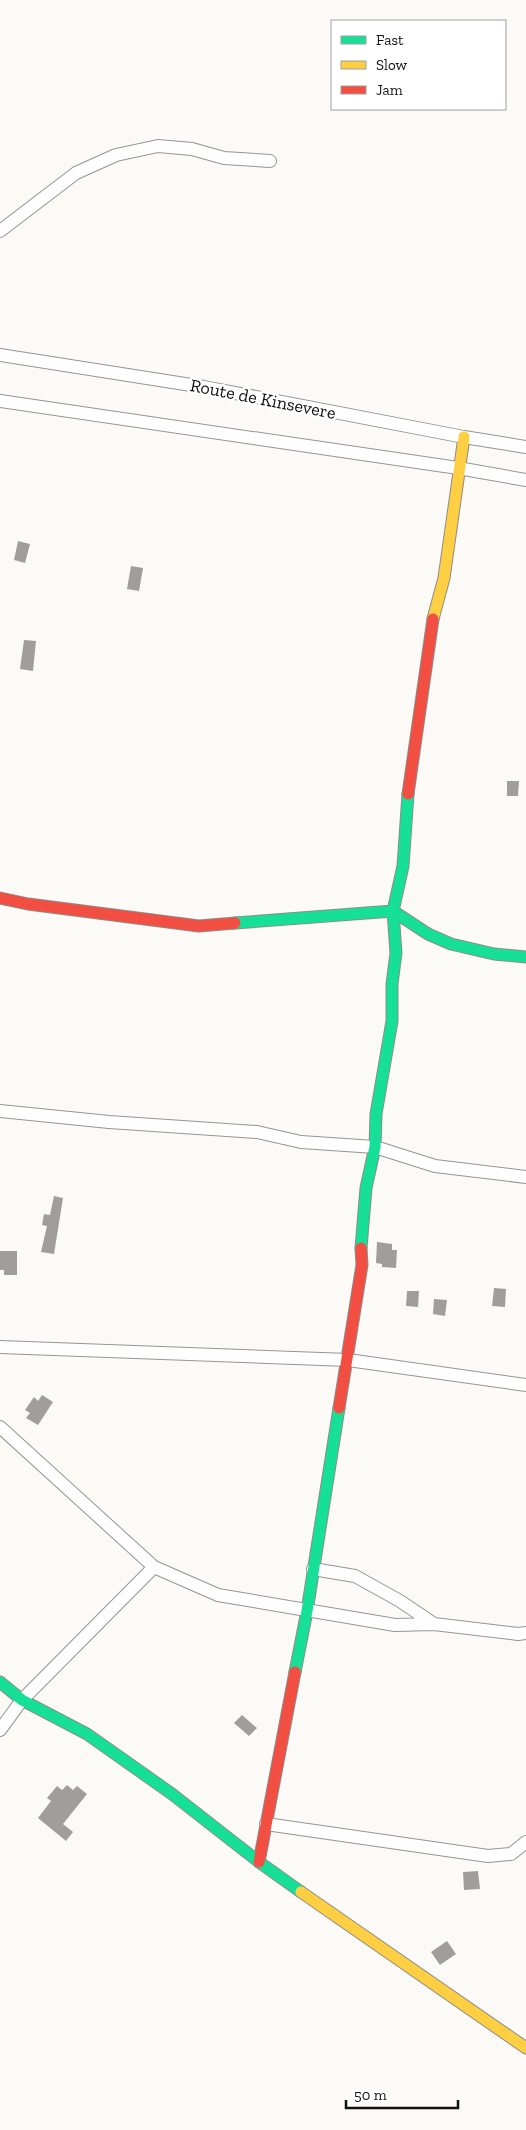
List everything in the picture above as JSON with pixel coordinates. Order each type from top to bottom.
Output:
[{"type":"street","points":[[0,231],[76,174],[116,155],[158,146],[192,149],[224,158],[270,161]]},
{"type":"street","name":"Route de Kinsevere","points":[[0,355],[204,387],[464,437],[526,447]]},
{"type":"street","points":[[0,401],[458,468],[526,480]]},
{"type":"street","points":[[259,1862],[307,1611],[362,1265],[361,1242],[366,1188],[375,1147],[376,1114],[392,1021],[392,984],[396,953],[393,911],[403,866],[409,781],[431,633],[448,556],[458,468],[464,437]]},
{"type":"street","points":[[0,898],[28,904],[199,926],[393,911],[428,934],[451,944],[494,954],[526,957]]},
{"type":"street","points":[[0,1111],[109,1122],[257,1132],[301,1142],[375,1147],[435,1166],[526,1177]]},
{"type":"street","points":[[0,1347],[348,1360],[526,1385]]},
{"type":"street","points":[[0,1427],[154,1567],[218,1595],[395,1625],[434,1624],[518,1634],[526,1633]]},
{"type":"street","points":[[0,1730],[22,1700],[154,1567]]},
{"type":"street","points":[[313,1569],[355,1576],[400,1601],[434,1624]]},
{"type":"street","points":[[0,1682],[22,1700],[87,1734],[172,1794],[259,1862],[526,2048]]},
{"type":"street","points":[[266,1824],[488,1856],[512,1854],[526,1842]]},
{"type":"building","points":[[18,541],[30,544],[25,563],[14,560]]},
{"type":"building","points":[[131,566],[143,568],[139,591],[127,589]]},
{"type":"building","points":[[24,640],[36,641],[33,671],[20,669]]},
{"type":"building","points":[[507,781],[519,781],[518,796],[507,796]]},
{"type":"building","points":[[54,1196],[63,1198],[54,1254],[41,1252],[47,1226],[42,1225],[44,1214],[50,1215]]},
{"type":"building","points":[[377,1242],[392,1244],[392,1250],[397,1250],[396,1268],[382,1267],[382,1264],[376,1263]]},
{"type":"building","points":[[0,1251],[17,1251],[17,1275],[4,1275],[4,1270],[0,1270]]},
{"type":"building","points":[[494,1288],[506,1289],[505,1307],[492,1306]]},
{"type":"building","points":[[407,1291],[419,1291],[418,1307],[406,1306]]},
{"type":"building","points":[[434,1299],[447,1300],[445,1316],[433,1314]]},
{"type":"building","points":[[42,1395],[53,1402],[38,1425],[26,1418],[30,1413],[25,1410],[34,1397],[38,1401]]},
{"type":"building","points":[[242,1715],[257,1728],[249,1736],[234,1723]]},
{"type":"building","points":[[67,1785],[73,1790],[77,1786],[87,1794],[63,1824],[73,1832],[66,1841],[38,1818],[51,1801],[47,1798],[57,1786],[62,1790]]},
{"type":"building","points":[[478,1871],[480,1889],[464,1890],[463,1872]]},
{"type":"building","points":[[447,1941],[456,1954],[440,1965],[431,1952]]},
{"type":"traffic: fast","points":[[361,1248],[366,1188],[375,1147],[376,1114],[392,1021],[392,984],[396,953],[393,911],[403,866],[408,794]]},
{"type":"traffic: fast","points":[[235,923],[393,911],[428,934],[451,944],[494,954],[526,957]]},
{"type":"traffic: fast","points":[[295,1672],[307,1611],[339,1408]]},
{"type":"traffic: fast","points":[[0,1682],[22,1700],[87,1734],[172,1794],[259,1862],[301,1892]]},
{"type":"traffic: slow","points":[[433,619],[444,578],[464,437]]},
{"type":"traffic: slow","points":[[301,1892],[526,2048]]},
{"type":"traffic: jam","points":[[408,794],[433,619]]},
{"type":"traffic: jam","points":[[0,898],[28,904],[199,926],[235,923]]},
{"type":"traffic: jam","points":[[339,1408],[362,1265],[361,1248]]},
{"type":"traffic: jam","points":[[259,1862],[295,1672]]}]
